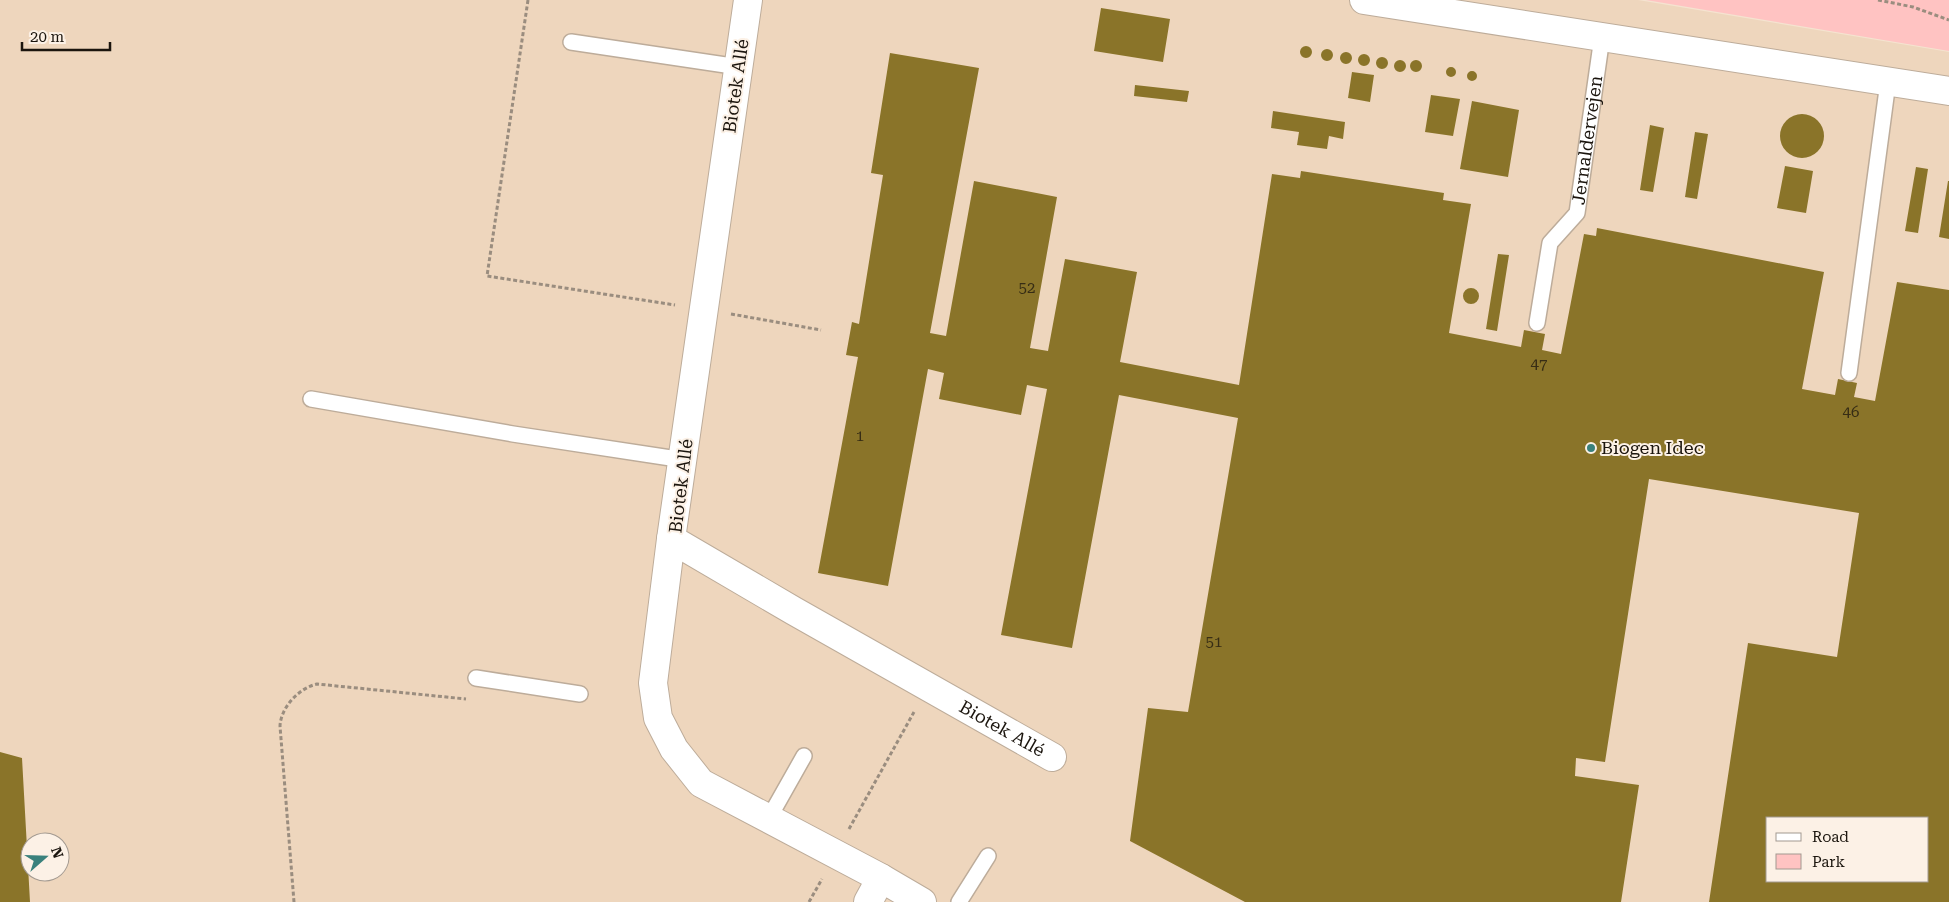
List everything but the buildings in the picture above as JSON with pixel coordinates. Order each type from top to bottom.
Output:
[{"type":"street","name":"Biotek Allé","points":[[748,0],[684,460],[671,539],[1052,757]]},
{"type":"street","points":[[1364,0],[1949,92]]},
{"type":"street","points":[[671,539],[653,683],[658,718],[674,749],[701,783],[881,878],[922,902]]},
{"type":"street","points":[[868,902],[881,878]]},
{"type":"lane","name":"Jernaldervejen","points":[[1537,323],[1550,243],[1577,213],[1602,37]]},
{"type":"lane","points":[[571,42],[739,67]]},
{"type":"lane","points":[[1849,373],[1888,82]]},
{"type":"lane","points":[[311,399],[513,434],[684,460]]},
{"type":"lane","points":[[476,678],[580,694]]},
{"type":"lane","points":[[769,818],[804,756]]},
{"type":"lane","points":[[959,902],[988,856]]},
{"type":"path","points":[[528,0],[487,276],[821,330]]},
{"type":"path","points":[[1878,0],[1913,7],[1949,20]]},
{"type":"path","points":[[294,902],[280,718],[300,691],[317,684],[473,700]]},
{"type":"path","points":[[809,902],[928,687]]},
{"type":"shaded area","points":[[0,0],[1638,0],[1949,52],[1949,902],[0,902]]},
{"type":"green space","points":[[1646,0],[1949,0],[1949,51]]},
{"type":"place","name":"Biogen Idec","points":[[1591,448]]}]
